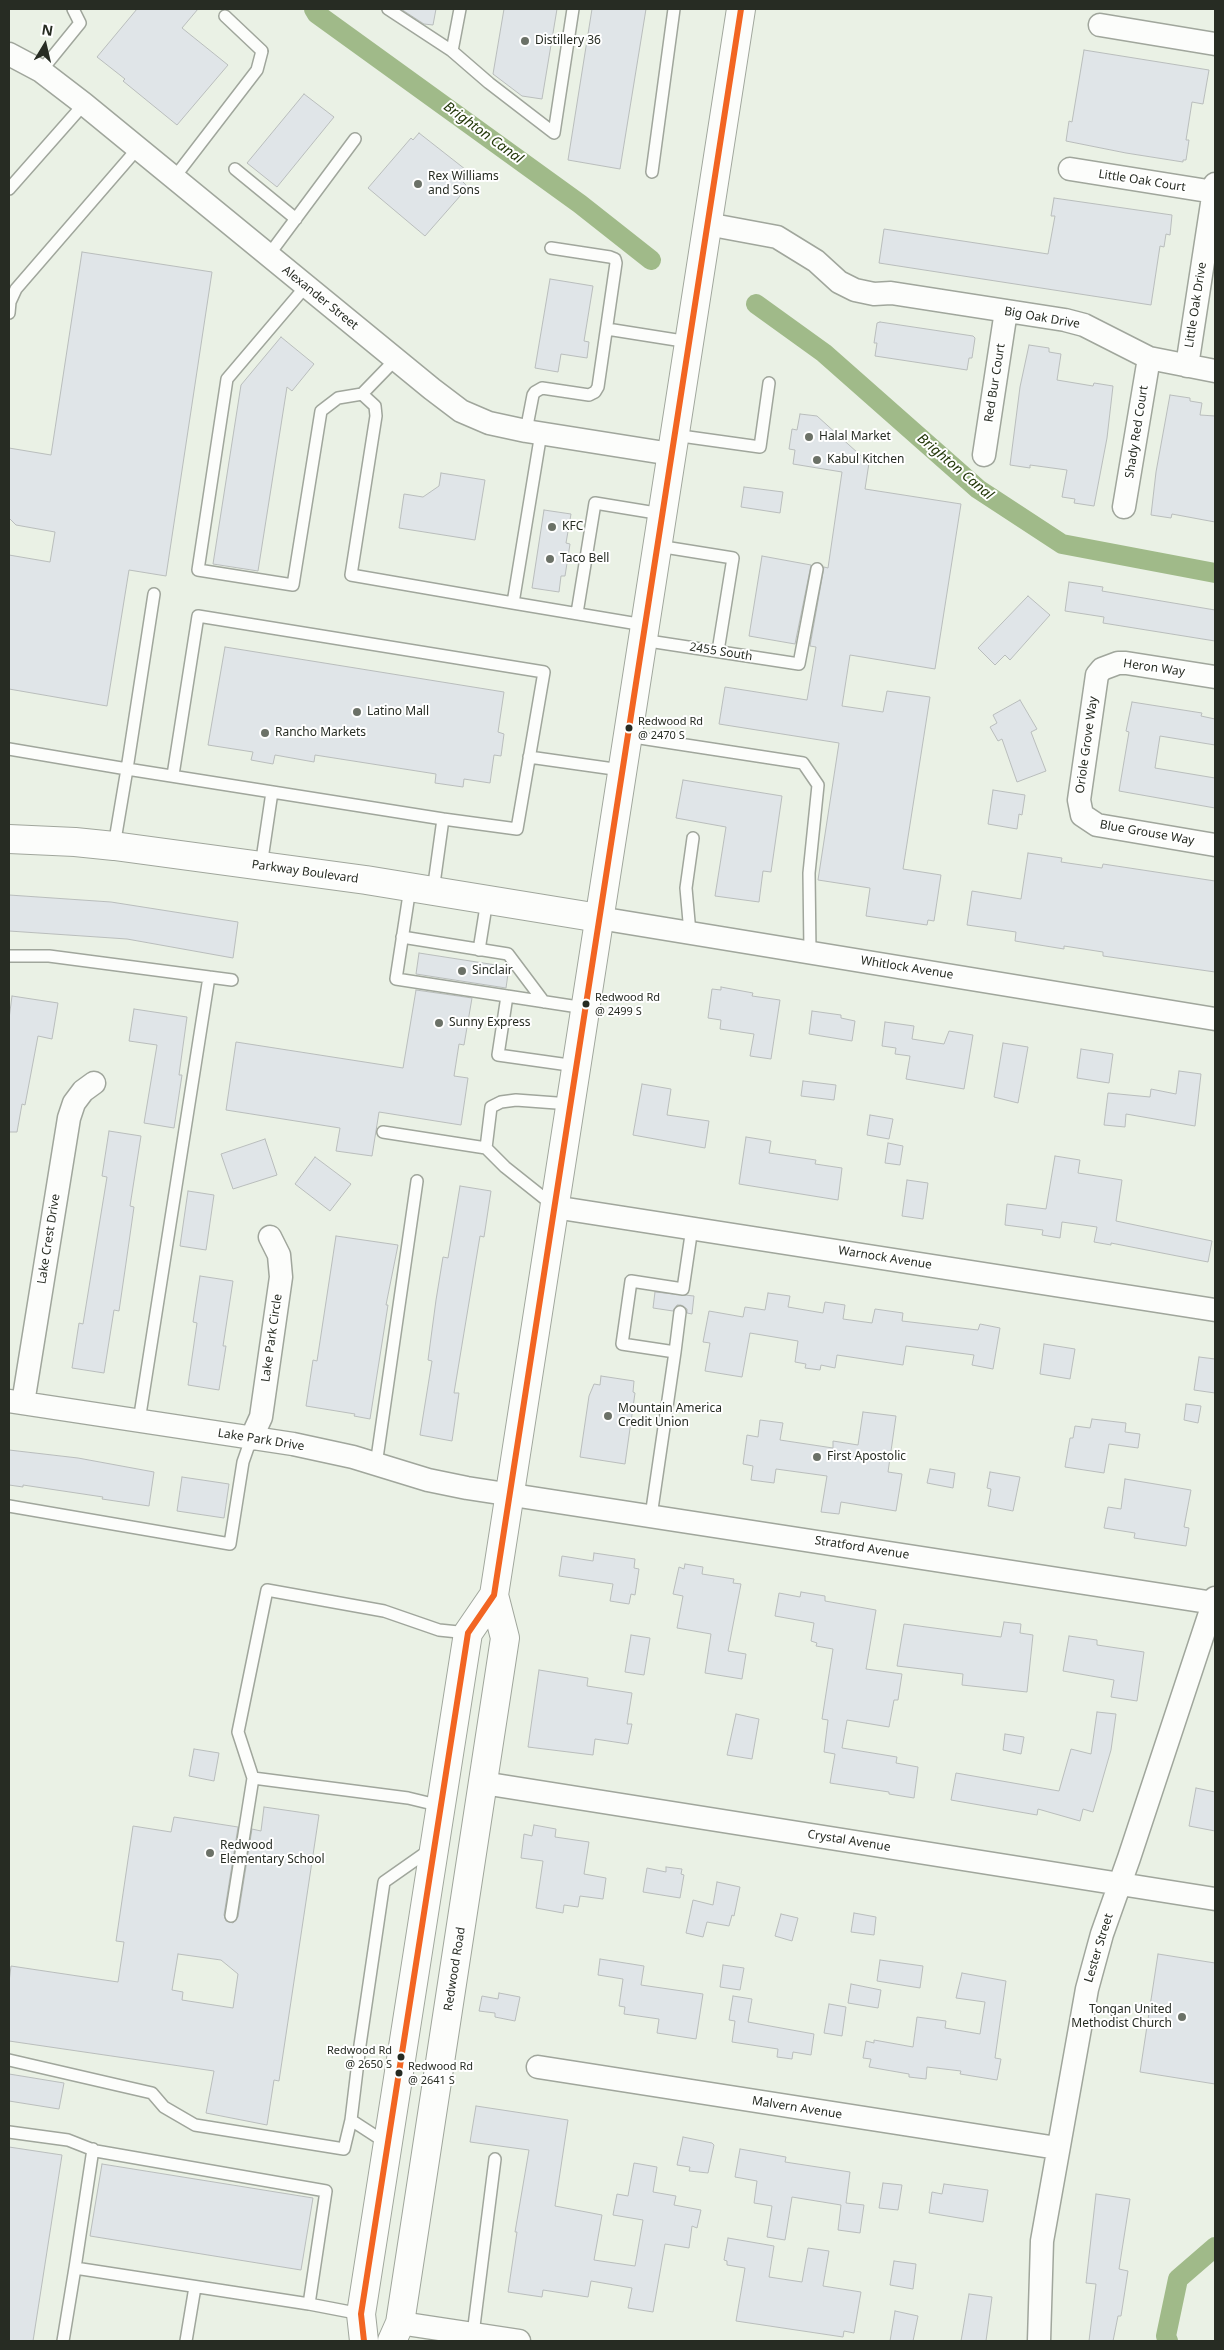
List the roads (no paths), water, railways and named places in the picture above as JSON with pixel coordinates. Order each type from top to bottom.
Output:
[{"type":"main road","name":"Redwood Road","points":[[396,2332],[506,1638],[494,1595],[741,9]]},
{"type":"main road","name":"Parkway Boulevard","points":[[9,839],[114,846],[422,889],[599,918]]},
{"type":"main road","name":"Redwood Road","points":[[364,2341],[361,2314],[468,1633],[494,1595]]},
{"type":"street","points":[[1100,25],[1215,44]]},
{"type":"street","name":"Alexander Street","points":[[9,54],[41,71],[84,104],[395,360],[461,411],[489,422],[533,432],[673,444]]},
{"type":"street","name":"Little Oak Court","points":[[1070,169],[1215,188]]},
{"type":"street","name":"Little Oak Drive","points":[[1187,366],[1215,188]]},
{"type":"street","name":"Big Oak Drive","points":[[708,224],[776,237],[816,261],[860,278],[891,293],[1084,324],[1149,358],[1215,371]]},
{"type":"street","name":"Red Bur Court","points":[[984,455],[1006,311]]},
{"type":"street","name":"Shady Red Court","points":[[1124,507],[1149,358]]},
{"type":"street","name":"Heron Way","points":[[1097,675],[1109,665],[1126,662],[1215,676]]},
{"type":"street","name":"Oriole Grove Way","points":[[1082,815],[1080,791],[1097,675]]},
{"type":"street","name":"Blue Grouse Way","points":[[1082,815],[1089,821],[1105,827],[1215,845]]},
{"type":"street","name":"Whitlock Avenue","points":[[599,918],[1215,1018]]},
{"type":"street","name":"Lake Crest Drive","points":[[16,1402],[69,1118],[74,1103],[83,1091],[94,1083]]},
{"type":"street","name":"Warnock Avenue","points":[[554,1207],[1215,1310]]},
{"type":"street","name":"Lake Park Circle","points":[[251,1439],[261,1417],[281,1277],[279,1255],[270,1237]]},
{"type":"street","name":"Lake Park Drive","points":[[16,1402],[325,1451],[428,1480],[510,1494]]},
{"type":"street","name":"Stratford Avenue","points":[[510,1494],[1214,1600]]},
{"type":"street","name":"Lester Street","points":[[1039,2341],[1042,2241],[1086,1989],[1102,1934],[1214,1600]]},
{"type":"street","name":"Crystal Avenue","points":[[483,1784],[1215,1900]]},
{"type":"street","name":"Malvern Avenue","points":[[538,2068],[1057,2148]]},
{"type":"street","points":[[396,2332],[473,2334],[519,2341]]},
{"type":"lane","points":[[41,71],[80,22],[73,9]]},
{"type":"lane","points":[[388,9],[452,51],[488,83],[554,133],[573,9]]},
{"type":"lane","points":[[452,51],[460,9]]},
{"type":"lane","points":[[652,172],[674,9]]},
{"type":"lane","points":[[174,178],[257,70],[262,51],[225,16]]},
{"type":"lane","points":[[9,189],[84,104]]},
{"type":"lane","points":[[268,256],[355,139]]},
{"type":"lane","points":[[9,305],[16,289],[138,148]]},
{"type":"lane","points":[[235,169],[296,218]]},
{"type":"lane","points":[[513,602],[533,432],[533,395],[542,388],[589,395],[595,392],[598,387],[616,263],[615,259],[551,248]]},
{"type":"lane","points":[[306,286],[226,379],[198,570],[293,585],[321,412],[338,398],[362,394],[395,360]]},
{"type":"lane","points":[[607,329],[689,342]]},
{"type":"lane","points":[[673,444],[760,447],[769,383]]},
{"type":"lane","name":"2455 South","points":[[362,394],[375,406],[376,416],[351,575],[577,613],[718,651],[799,664],[816,569]]},
{"type":"lane","points":[[577,613],[595,503],[662,514]]},
{"type":"lane","points":[[656,546],[733,558],[718,651]]},
{"type":"lane","points":[[114,846],[154,594]]},
{"type":"lane","points":[[9,749],[443,819],[517,829],[544,672],[198,616],[173,775]]},
{"type":"lane","points":[[627,736],[804,763],[818,785],[809,873],[810,952]]},
{"type":"lane","points":[[530,757],[621,770]]},
{"type":"lane","points":[[261,866],[272,792]]},
{"type":"lane","points":[[443,819],[422,889],[402,937],[396,979],[585,1008]]},
{"type":"lane","points":[[690,933],[686,888],[693,838]]},
{"type":"lane","points":[[480,950],[487,900]]},
{"type":"lane","points":[[402,937],[508,954],[544,1002]]},
{"type":"lane","points":[[9,956],[49,956],[232,980]]},
{"type":"lane","points":[[140,1421],[209,977]]},
{"type":"lane","points":[[507,996],[498,1055],[576,1066]]},
{"type":"lane","points":[[486,1148],[491,1107],[501,1102],[516,1100],[570,1104]]},
{"type":"lane","points":[[383,1132],[486,1148],[505,1167],[554,1207]]},
{"type":"lane","points":[[376,1465],[417,1181]]},
{"type":"lane","points":[[675,1352],[622,1344],[631,1281],[683,1292],[692,1228]]},
{"type":"lane","points":[[651,1516],[680,1312]]},
{"type":"lane","points":[[9,1506],[230,1544],[243,1462],[251,1439]]},
{"type":"lane","points":[[231,1916],[253,1778],[238,1732],[267,1590],[384,1611],[439,1630],[468,1633]]},
{"type":"lane","points":[[253,1778],[408,1798],[441,1806]]},
{"type":"lane","points":[[9,2060],[152,2093],[164,2107],[195,2125],[344,2149],[351,2120],[384,1882],[434,1847]]},
{"type":"lane","points":[[351,2120],[388,2144]]},
{"type":"lane","points":[[9,2132],[68,2140],[93,2149],[326,2191],[309,2304]]},
{"type":"lane","points":[[62,2341],[93,2149]]},
{"type":"lane","points":[[473,2334],[495,2159]]},
{"type":"lane","points":[[75,2268],[309,2304],[361,2314]]},
{"type":"lane","points":[[186,2341],[195,2286]]},
{"type":"waterway","name":"Brighton Canal","points":[[314,9],[317,14],[580,204],[651,260]]},
{"type":"waterway","name":"Brighton Canal","points":[[756,304],[824,353],[978,489],[1062,544],[1215,573]]},
{"type":"waterway","name":"Brighton Canal","points":[[1168,2341],[1166,2336],[1178,2279],[1215,2247]]},
{"type":"place","name":"Distillery 36","points":[[525,41]]},
{"type":"place","name":"Rex Williams and Sons","points":[[418,184]]},
{"type":"place","name":"Halal Market","points":[[809,437]]},
{"type":"place","name":"Kabul Kitchen","points":[[817,460]]},
{"type":"place","name":"KFC","points":[[552,527]]},
{"type":"place","name":"Taco Bell","points":[[550,559]]},
{"type":"place","name":"Latino Mall","points":[[357,712]]},
{"type":"place","name":"Redwood Rd @ 2470 S","points":[[629,728]]},
{"type":"place","name":"Rancho Markets","points":[[265,733]]},
{"type":"place","name":"Sinclair","points":[[462,971]]},
{"type":"place","name":"Redwood Rd @ 2499 S","points":[[586,1004]]},
{"type":"place","name":"Sunny Express","points":[[439,1023]]},
{"type":"place","name":"Mountain America Credit Union","points":[[608,1416]]},
{"type":"place","name":"First Apostolic","points":[[817,1457]]},
{"type":"place","name":"Redwood Elementary School","points":[[210,1853]]},
{"type":"place","name":"Tongan United Methodist Church","points":[[1182,2017]]},
{"type":"place","name":"Redwood Rd @ 2650 S","points":[[401,2057]]},
{"type":"place","name":"Redwood Rd @ 2641 S","points":[[399,2073]]}]
